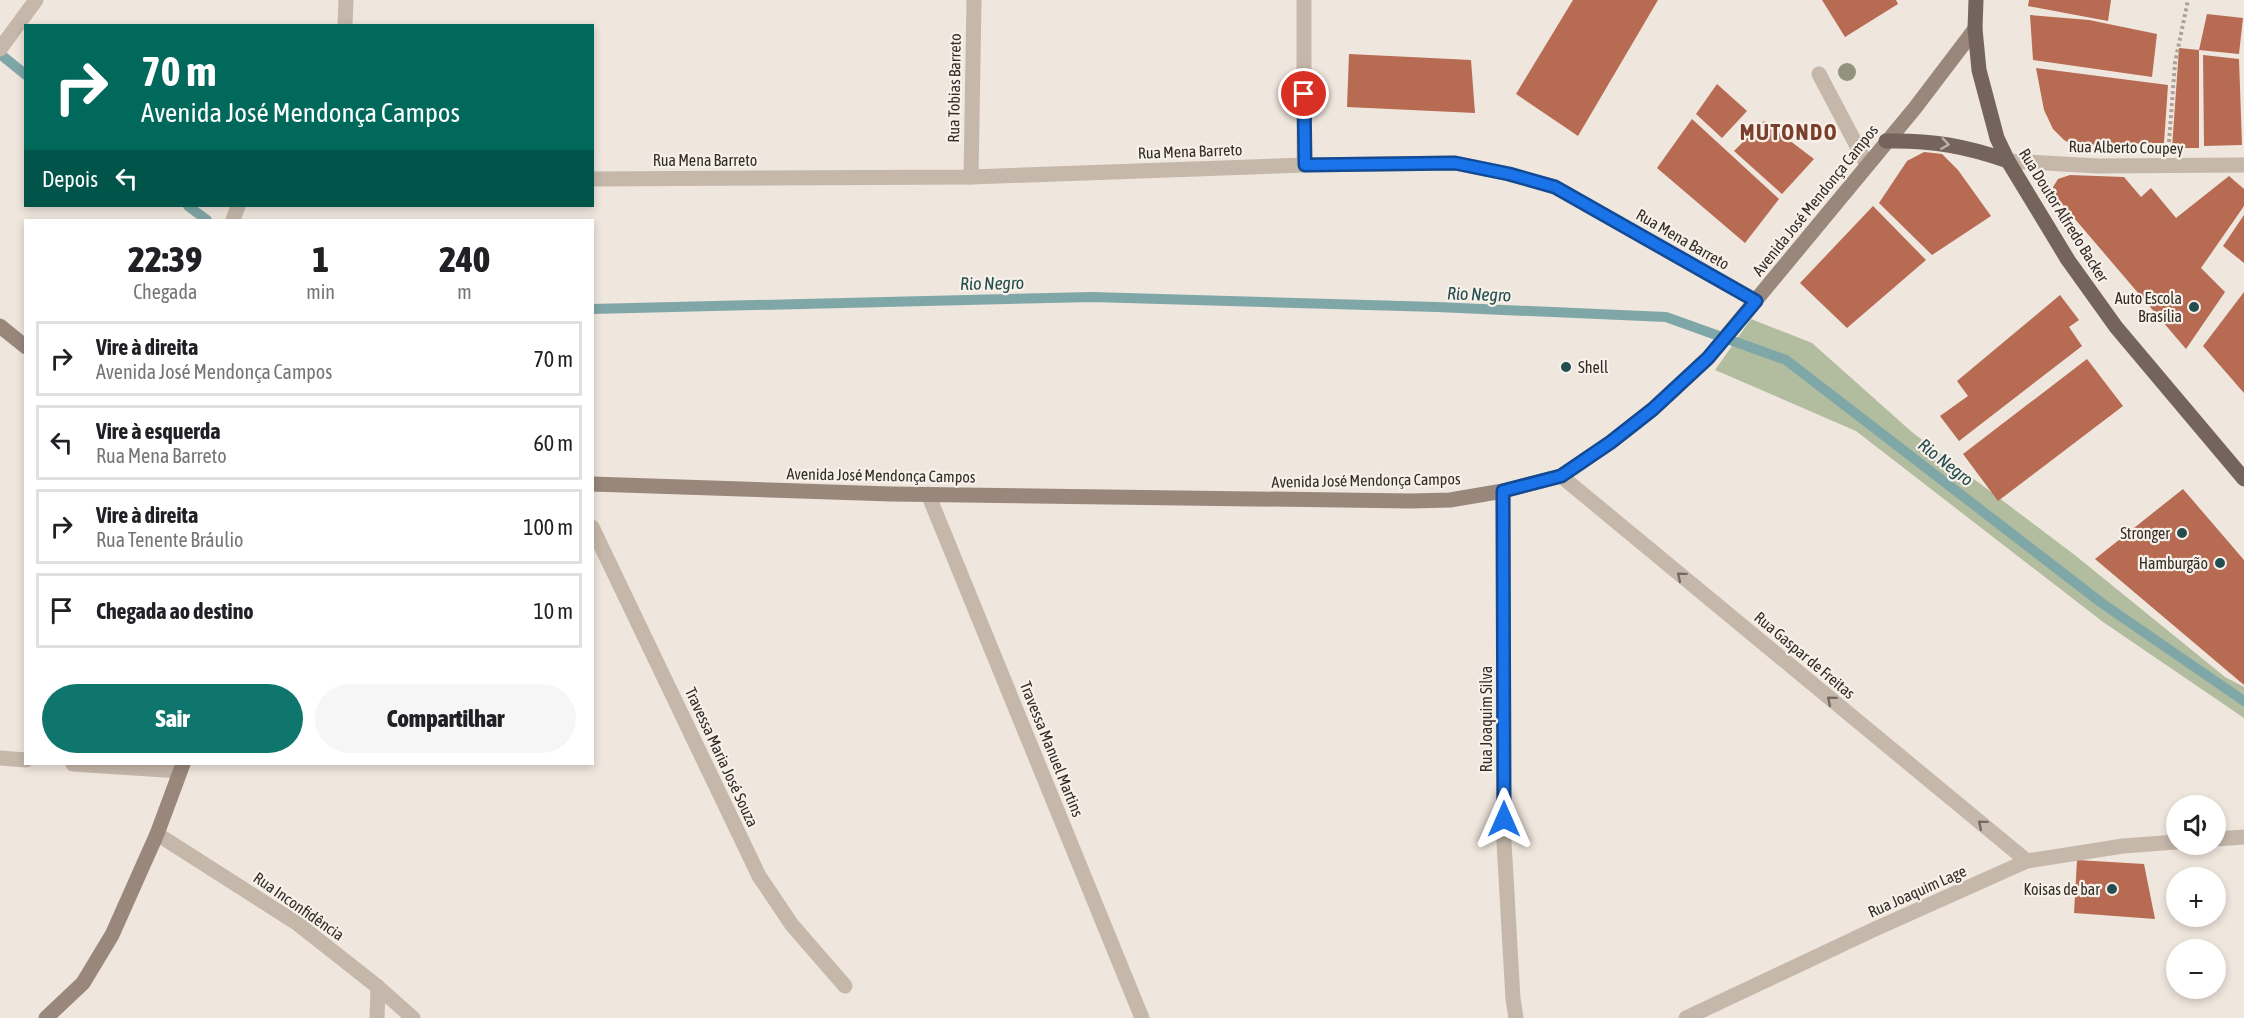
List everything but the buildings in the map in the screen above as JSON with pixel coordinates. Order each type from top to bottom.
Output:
[{"type":"main road","name":"Rua Doutor Alfredo Backer","points":[[1976,0],[1975,29],[1979,70],[1997,138],[2008,161],[2068,260],[2116,327],[2244,479]]},
{"type":"main road","name":"Avenida José Mendonça Campos","points":[[594,484],[928,494],[1411,501],[1450,500],[1503,491],[1561,476],[1611,442],[1653,409],[1708,358],[1915,108],[1975,29]]},
{"type":"main road","points":[[1886,141],[1949,144],[2008,161]]},
{"type":"main road","points":[[0,326],[24,345]]},
{"type":"main road","points":[[46,1018],[83,983],[112,935],[182,767]]},
{"type":"street","points":[[0,49],[36,0]]},
{"type":"street","points":[[345,24],[346,0]]},
{"type":"street","name":"Rua Tobias Barreto","points":[[971,177],[974,0]]},
{"type":"street","points":[[1304,0],[1305,165]]},
{"type":"street","points":[[1819,74],[1867,165]]},
{"type":"street","name":"Rua Alberto Coupey","points":[[2008,161],[2098,166],[2244,165]]},
{"type":"street","name":"Rua Mena Barreto","points":[[594,179],[971,177],[1305,165],[1455,163],[1509,174],[1555,187],[1756,301]]},
{"type":"street","name":"Rua Gaspar de Freitas","points":[[1561,476],[2027,861]]},
{"type":"street","name":"Rua Joaquim Silva","points":[[1503,491],[1504,842],[1516,1018]]},
{"type":"street","name":"Travessa Manuel Martins","points":[[928,494],[1142,1018]]},
{"type":"street","name":"Travessa Maria José Souza","points":[[594,531],[759,876],[792,926],[845,986]]},
{"type":"street","points":[[0,758],[24,760]]},
{"type":"street","points":[[109,765],[182,767]]},
{"type":"street","name":"Rua Inconfidência","points":[[156,834],[298,924],[378,987],[413,1018]]},
{"type":"street","points":[[2226,838],[2244,837]]},
{"type":"street","name":"Rua Joaquim Lage","points":[[1686,1018],[1875,929],[2027,861],[2123,846],[2166,843]]},
{"type":"street","points":[[377,1018],[378,987]]},
{"type":"path","points":[[2168,166],[2175,63],[2188,0]]},
{"type":"green space","points":[[1751,319],[1812,343],[1913,433],[2076,556],[2225,677],[2244,687],[2244,718],[2103,622],[1856,431],[1715,370]]},
{"type":"waterway","name":"Rio Negro","points":[[0,54],[24,73]]},
{"type":"waterway","name":"Rio Negro","points":[[189,207],[206,219]]},
{"type":"waterway","name":"Rio Negro","points":[[594,309],[1092,297],[1437,307],[1666,317],[1786,360],[2103,604],[2244,701]]},
{"type":"place","name":"Auto Escola Brasília","points":[[2194,307]]},
{"type":"place","name":"Shell","points":[[1566,367]]},
{"type":"place","name":"Stronger","points":[[2182,533]]},
{"type":"place","name":"Hamburgão","points":[[2220,563]]},
{"type":"place","name":"Koisas de bar","points":[[2112,889]]},
{"type":"district","name":"MUTONDO","points":[[1789,132]]},
{"type":"route","points":[[1304,94],[1305,165],[1455,163],[1509,174],[1555,187],[1756,301],[1708,358],[1653,409],[1611,442],[1561,476],[1503,491],[1504,819]]}]
